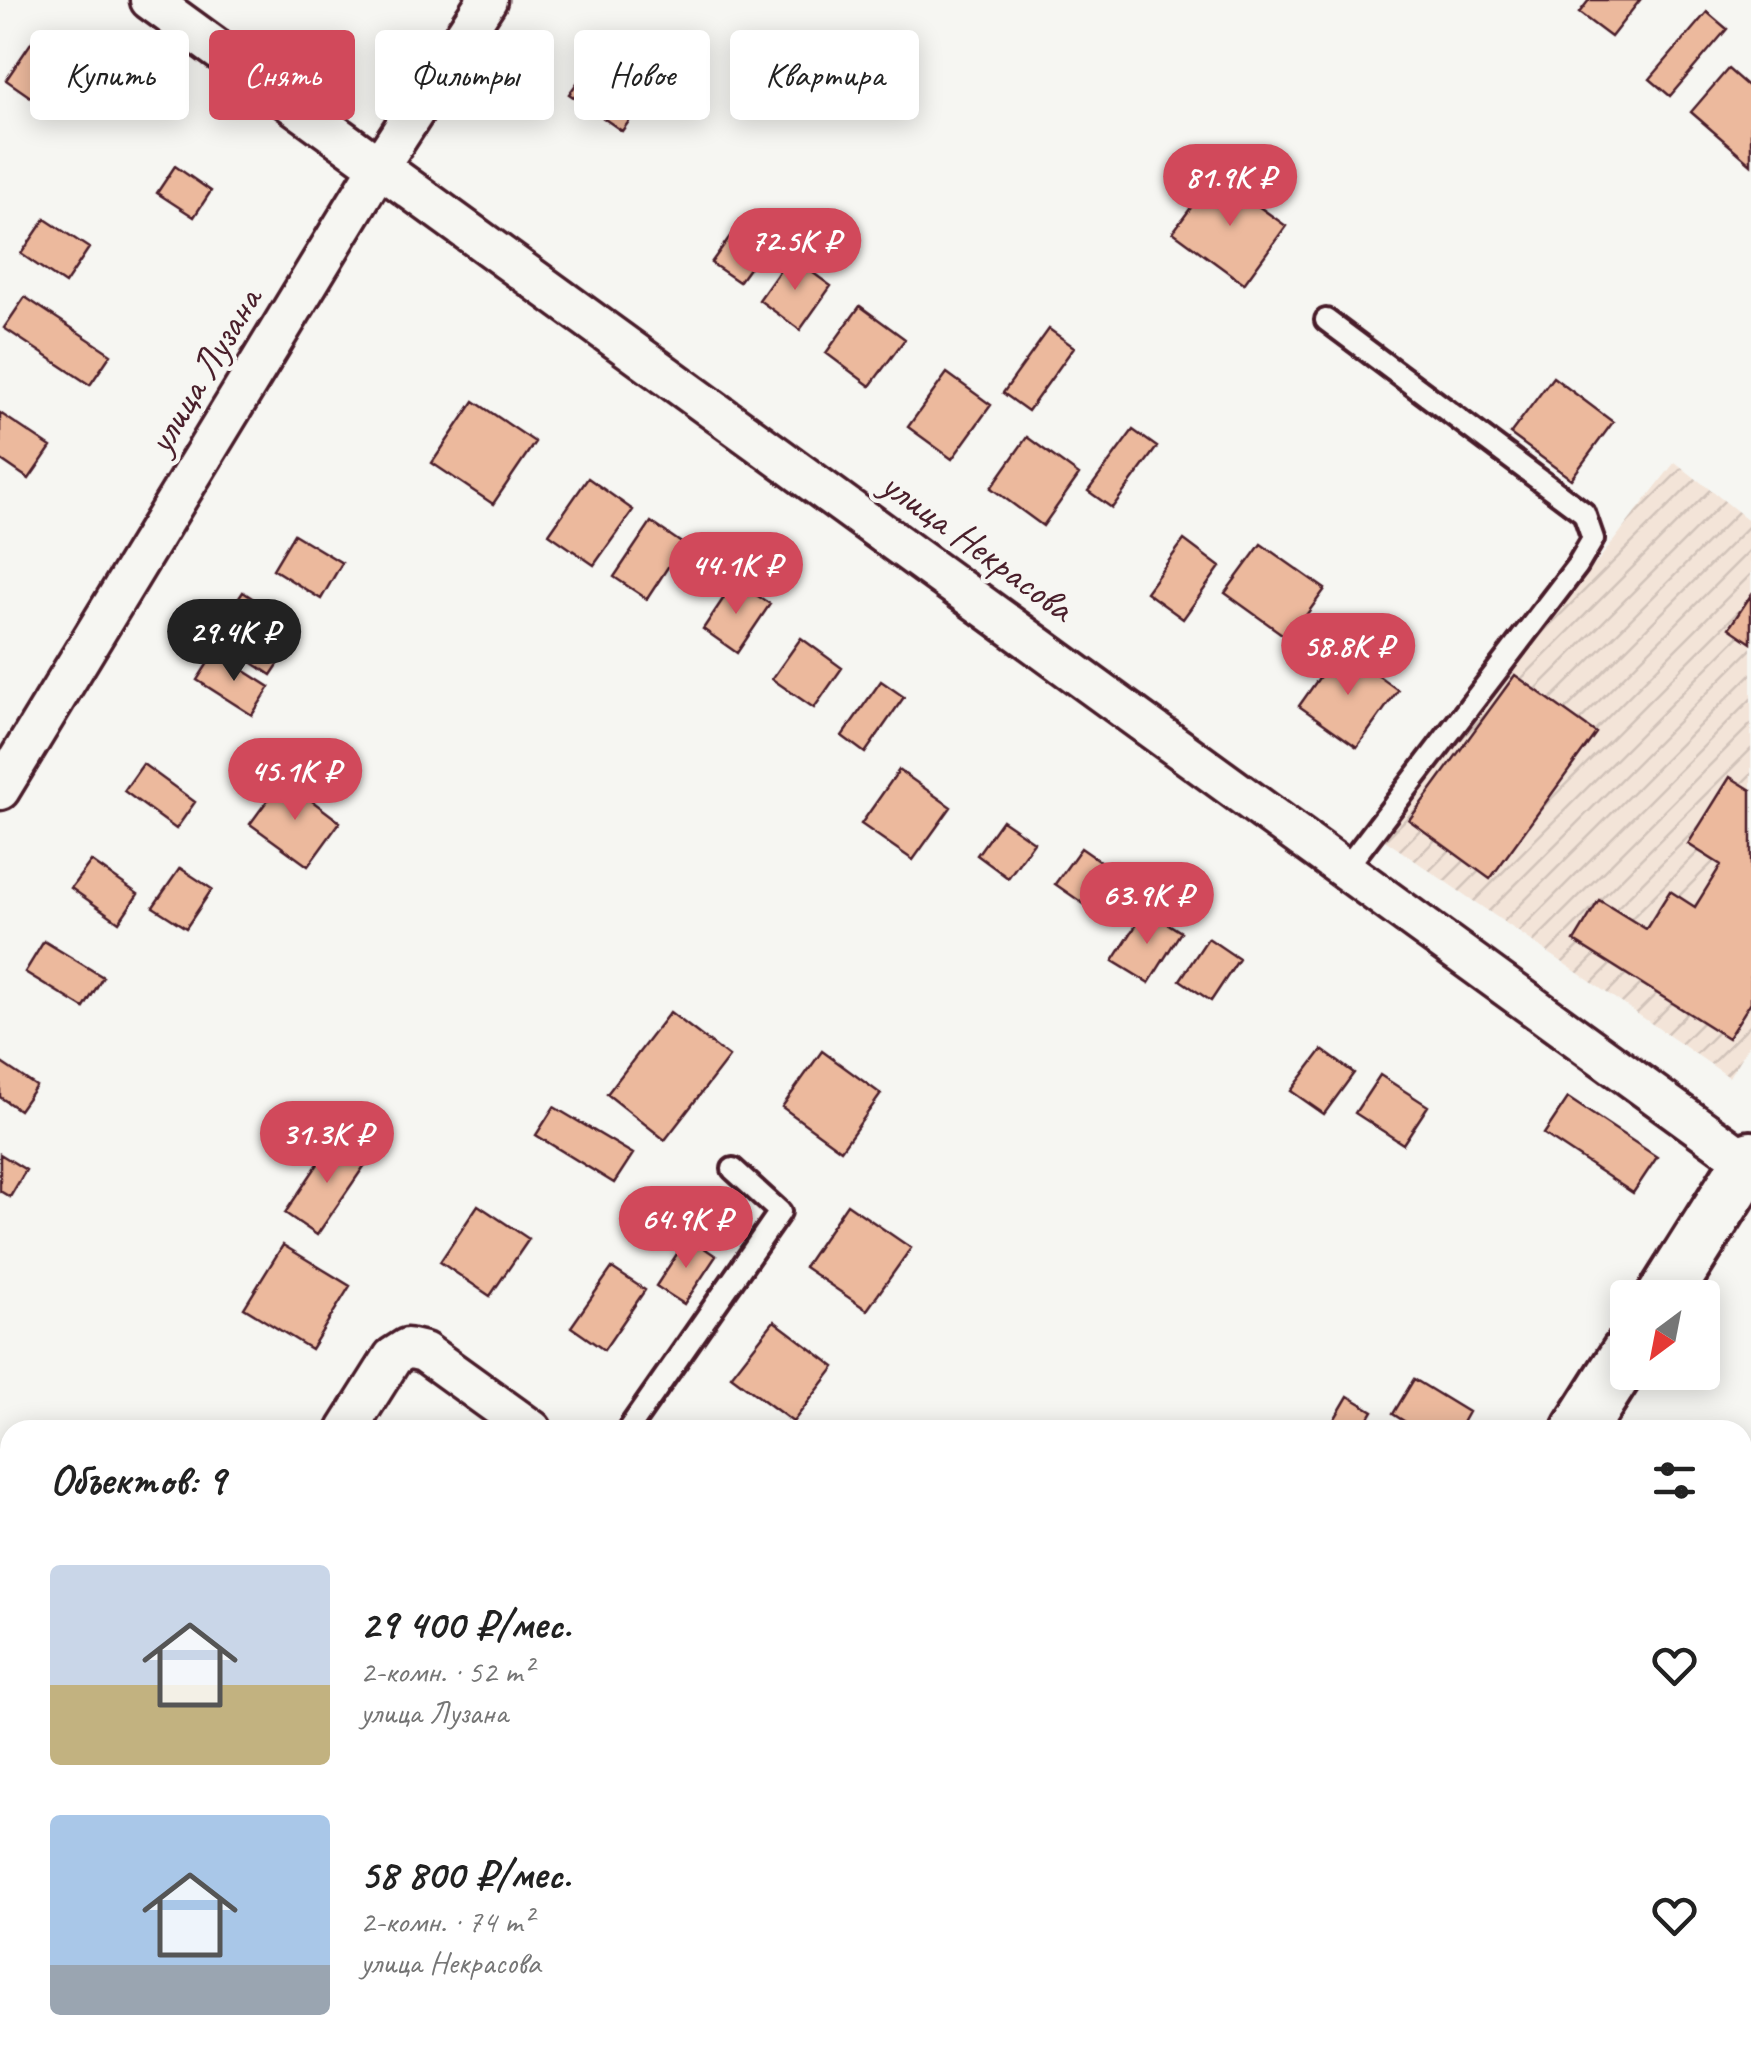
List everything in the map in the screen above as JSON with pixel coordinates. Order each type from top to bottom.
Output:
[{"type":"main road","points":[[1675,1280],[1750,1162]]},
{"type":"main road","points":[[1585,1420],[1610,1382]]},
{"type":"street","name":"улица Некрасова","points":[[150,0],[1750,1162]]},
{"type":"street","name":"улица Лузана","points":[[0,790],[380,165],[488,0]]},
{"type":"street","points":[[353,1420],[394,1356],[406,1348],[424,1352],[518,1420]]},
{"type":"lane","points":[[1326,320],[1584,513],[1592,539],[1577,566],[1345,869]]},
{"type":"lane","points":[[635,1420],[780,1212],[734,1169]]},
{"type":"shaded area","points":[[1675,462],[1751,522],[1751,1041],[1729,1077],[1382,838]]},
{"type":"building","points":[[1589,0],[1640,0],[1611,37],[1579,13]]},
{"type":"building","points":[[1707,12],[1727,29],[1670,96],[1650,79]]},
{"type":"building","points":[[30,44],[30,97],[6,80]]},
{"type":"building","points":[[1728,69],[1751,89],[1751,164],[1691,112]]},
{"type":"building","points":[[606,120],[630,120],[622,131]]},
{"type":"building","points":[[175,166],[211,191],[194,217],[157,193]]},
{"type":"building","points":[[1215,175],[1286,226],[1244,284],[1173,232]]},
{"type":"building","points":[[45,219],[89,248],[65,284],[21,254]]},
{"type":"building","points":[[741,221],[769,241],[739,282],[711,263]]},
{"type":"building","points":[[790,256],[831,286],[800,330],[759,300]]},
{"type":"building","points":[[25,297],[111,354],[90,385],[4,328]]},
{"type":"building","points":[[860,306],[905,339],[870,386],[826,353]]},
{"type":"building","points":[[1049,329],[1074,347],[1028,411],[1003,393]]},
{"type":"building","points":[[947,373],[991,405],[952,459],[908,427]]},
{"type":"building","points":[[1553,377],[1613,422],[1571,479],[1510,434]]},
{"type":"building","points":[[474,401],[535,442],[493,504],[432,463]]},
{"type":"building","points":[[0,413],[51,447],[29,479],[0,459]]},
{"type":"building","points":[[1133,430],[1157,447],[1112,508],[1088,491]]},
{"type":"building","points":[[1027,437],[1079,475],[1043,526],[991,488]]},
{"type":"building","points":[[588,478],[633,510],[594,565],[549,534]]},
{"type":"building","points":[[651,522],[683,544],[647,599],[614,577]]},
{"type":"building","points":[[294,534],[342,563],[321,599],[273,569]]},
{"type":"building","points":[[1184,540],[1220,567],[1183,619],[1146,592]]},
{"type":"building","points":[[1261,544],[1325,589],[1289,639],[1225,593]]},
{"type":"building","points":[[735,581],[770,604],[737,653],[703,629]]},
{"type":"building","points":[[243,592],[301,630],[271,675],[213,637]]},
{"type":"building","points":[[1751,595],[1751,643],[1729,628]]},
{"type":"building","points":[[801,638],[842,668],[814,708],[772,679]]},
{"type":"building","points":[[1340,648],[1398,690],[1357,747],[1299,706]]},
{"type":"building","points":[[215,652],[270,687],[252,715],[197,680]]},
{"type":"building","points":[[1515,675],[1596,733],[1490,879],[1409,820]]},
{"type":"building","points":[[881,681],[904,697],[865,753],[842,736]]},
{"type":"building","points":[[143,764],[195,802],[176,829],[124,791]]},
{"type":"building","points":[[899,770],[951,807],[913,860],[861,824]]},
{"type":"building","points":[[1730,777],[1751,790],[1751,1002],[1728,1038],[1574,941],[1599,900],[1646,929],[1670,891],[1695,907],[1721,865],[1688,844]]},
{"type":"building","points":[[283,779],[340,822],[308,866],[250,824]]},
{"type":"building","points":[[1002,820],[1034,842],[1008,878],[977,855]]},
{"type":"building","points":[[1081,848],[1120,875],[1094,911],[1055,884]]},
{"type":"building","points":[[91,861],[138,894],[119,922],[71,888]]},
{"type":"building","points":[[180,868],[212,889],[186,928],[153,907]]},
{"type":"building","points":[[1146,910],[1181,932],[1149,983],[1113,961]]},
{"type":"building","points":[[1208,938],[1239,959],[1211,1001],[1180,980]]},
{"type":"building","points":[[44,941],[103,977],[84,1008],[25,972]]},
{"type":"building","points":[[670,1012],[729,1057],[665,1140],[607,1094]]},
{"type":"building","points":[[1322,1050],[1354,1073],[1324,1114],[1291,1091]]},
{"type":"building","points":[[822,1051],[881,1094],[841,1150],[782,1107]]},
{"type":"building","points":[[0,1062],[36,1086],[19,1110],[0,1097]]},
{"type":"building","points":[[1380,1075],[1428,1106],[1403,1144],[1355,1113]]},
{"type":"building","points":[[1568,1098],[1657,1157],[1633,1193],[1544,1134]]},
{"type":"building","points":[[554,1107],[633,1154],[614,1183],[536,1135]]},
{"type":"building","points":[[336,1137],[369,1159],[317,1235],[285,1213]]},
{"type":"building","points":[[0,1154],[26,1170],[10,1197],[0,1191]]},
{"type":"building","points":[[847,1204],[911,1248],[867,1310],[804,1267]]},
{"type":"building","points":[[478,1205],[529,1239],[490,1296],[440,1262]]},
{"type":"building","points":[[688,1237],[716,1256],[684,1304],[656,1286]]},
{"type":"building","points":[[283,1245],[350,1286],[311,1349],[244,1308]]},
{"type":"building","points":[[612,1268],[645,1290],[604,1350],[571,1327]]},
{"type":"building","points":[[774,1321],[835,1367],[795,1420],[731,1376]]},
{"type":"building","points":[[1414,1379],[1468,1412],[1464,1420],[1402,1420],[1393,1414]]},
{"type":"building","points":[[1348,1396],[1373,1411],[1368,1420],[1334,1420]]}]
